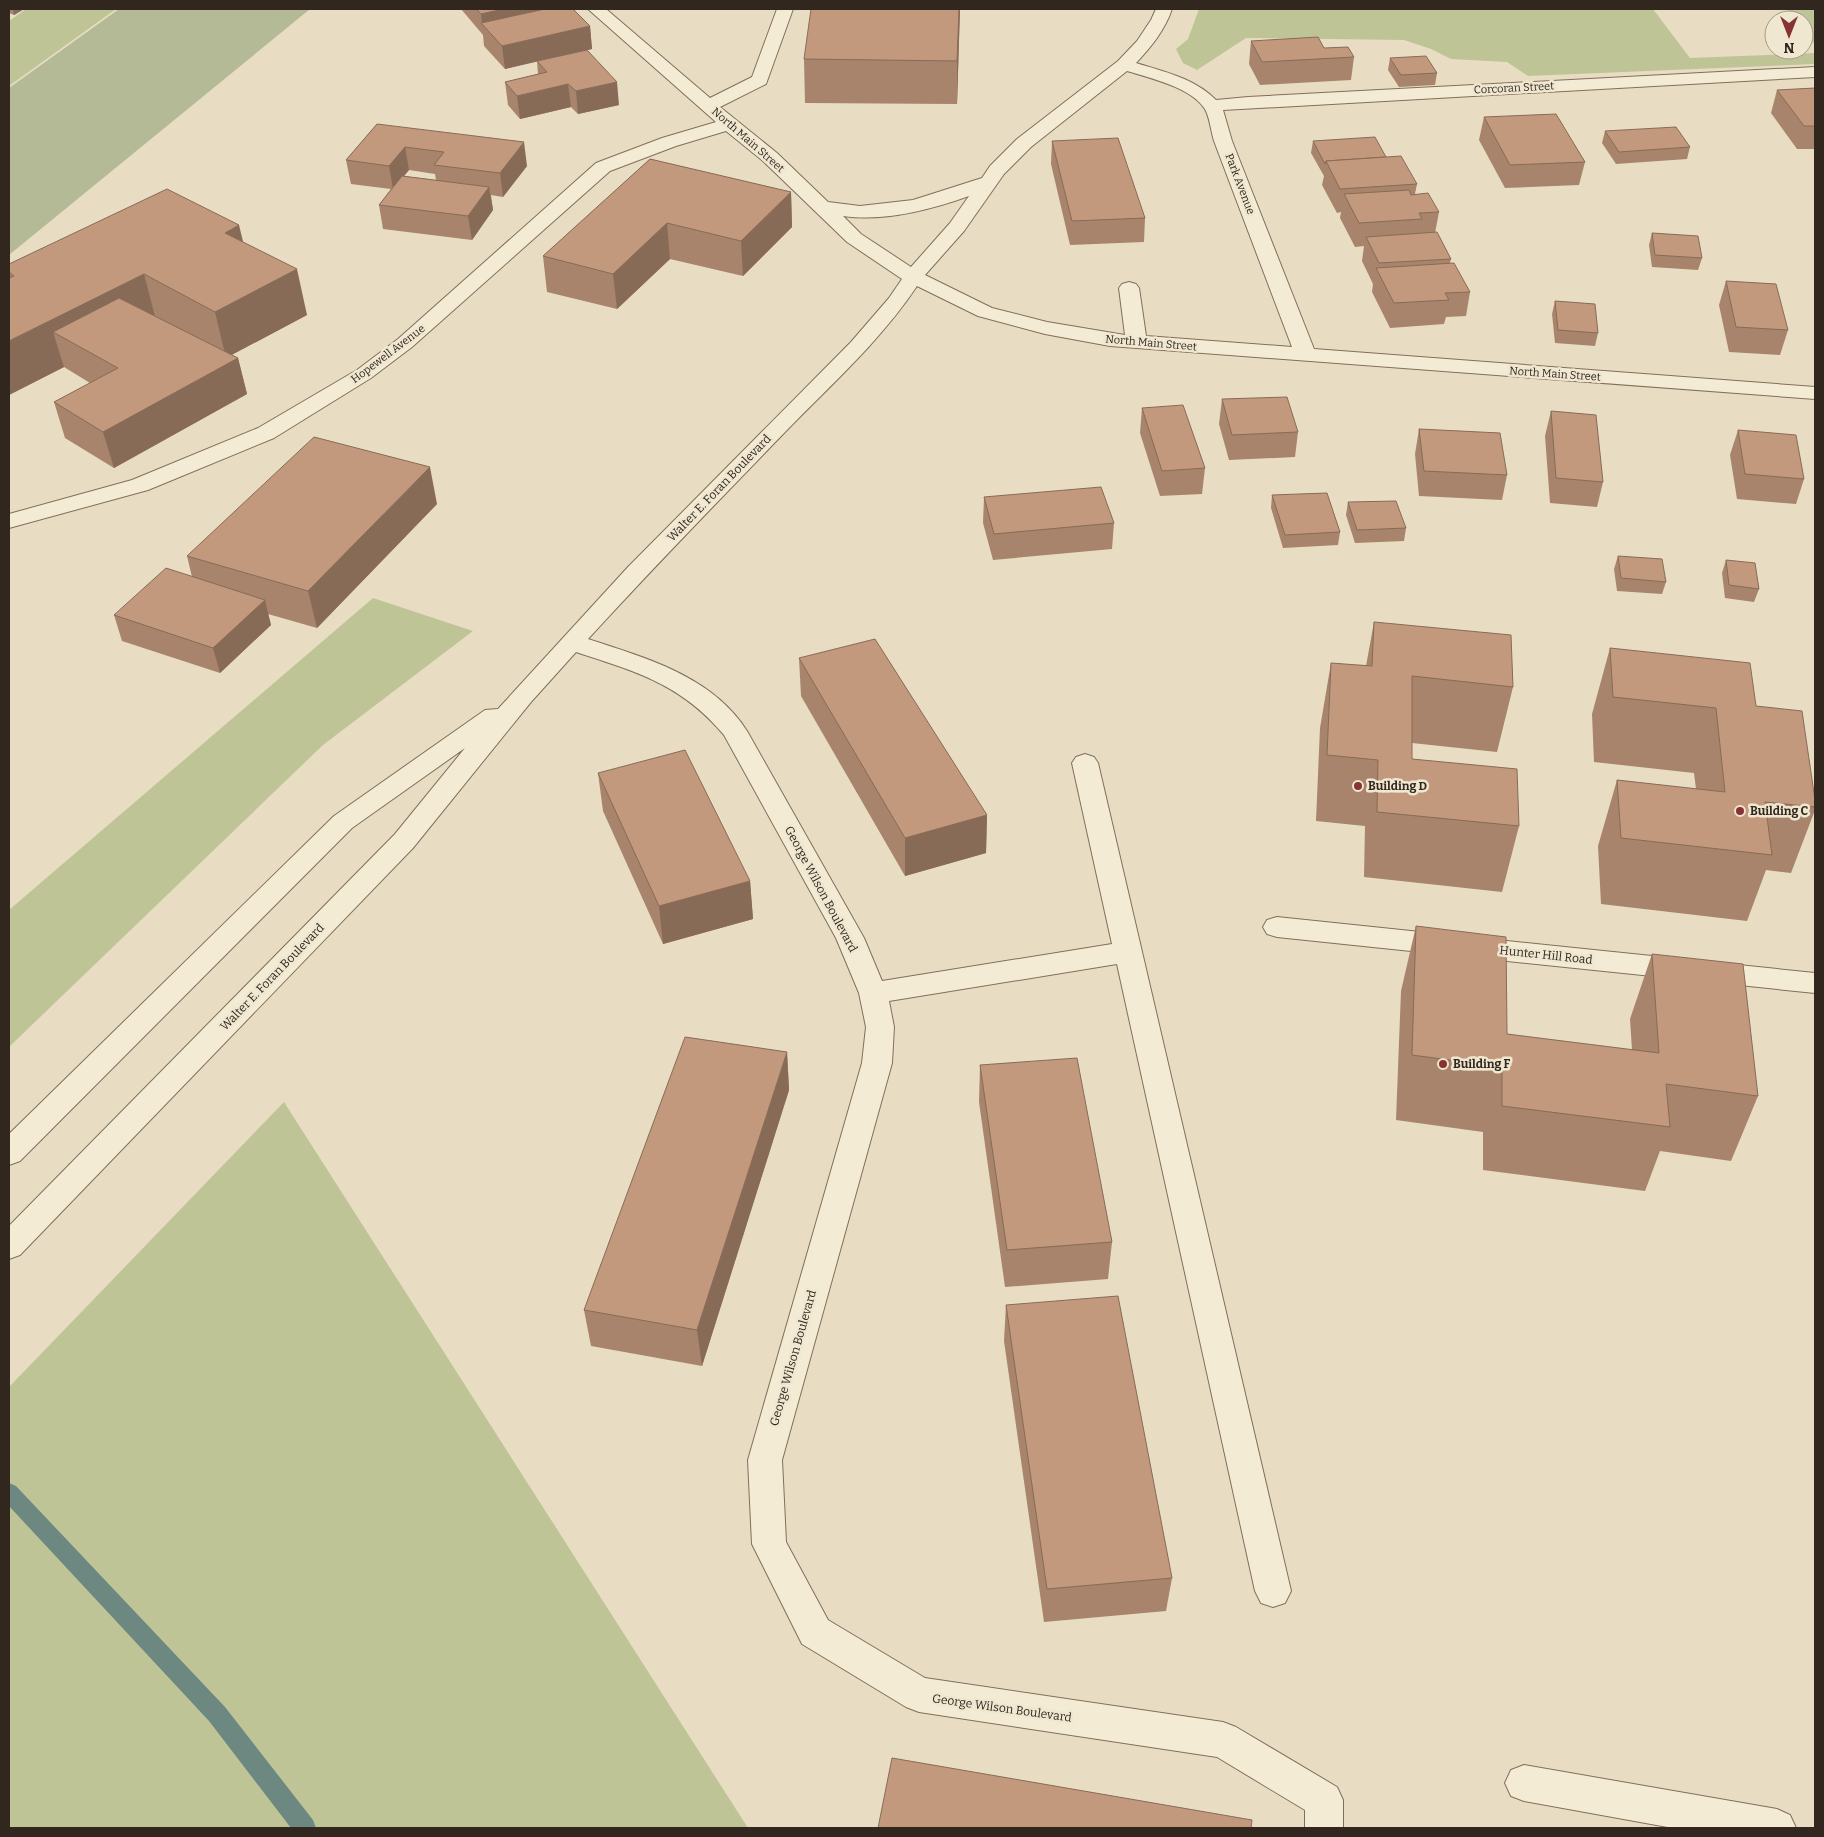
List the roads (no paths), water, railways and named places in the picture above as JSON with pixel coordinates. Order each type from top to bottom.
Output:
[{"type":"street","name":"North Main Street","points":[[596,9],[770,157],[854,238],[912,277],[985,312],[1045,328],[1110,340],[1815,393]]},
{"type":"street","points":[[709,106],[760,80],[785,9]]},
{"type":"street","points":[[912,277],[957,227],[997,170],[1024,143],[1124,65],[1143,45],[1160,20],[1164,9]]},
{"type":"street","points":[[1124,65],[1178,83],[1198,94],[1212,106]]},
{"type":"street","name":"Corcoran Street","points":[[1212,106],[1248,102],[1815,72]]},
{"type":"street","name":"Park Avenue","points":[[1212,106],[1223,141],[1305,354]]},
{"type":"street","name":"Hopewell Avenue","points":[[9,521],[140,485],[266,433],[364,374],[405,343],[603,167],[669,142],[729,124]]},
{"type":"street","points":[[820,207],[864,213],[903,208],[942,200],[989,182]]},
{"type":"street","name":"Walter E. Foran Boulevard","points":[[9,1246],[404,841],[522,696],[636,572],[858,346],[896,302],[912,277]]},
{"type":"street","points":[[1129,288],[1136,342]]},
{"type":"street","name":"George Wilson Boulevard","points":[[572,642],[647,668],[679,683],[711,706],[734,731],[850,938],[873,993],[880,1027],[878,1063],[851,1150],[764,1460],[769,1544],[814,1632],[918,1696],[1223,1740],[1324,1800],[1324,1828]]},
{"type":"street","name":"Walter E. Foran Boulevard","points":[[9,1153],[343,822],[522,696]]},
{"type":"street","points":[[1085,763],[1273,1591]]},
{"type":"street","name":"Hunter Hill Road","points":[[1277,927],[1815,983]]},
{"type":"street","points":[[873,993],[1128,952]]},
{"type":"street","points":[[1524,1783],[1777,1828]]},
{"type":"waterway","points":[[9,1492],[217,1714],[305,1828]]},
{"type":"place","name":"Building D","points":[[1358,786]]},
{"type":"place","name":"Building C","points":[[1740,811]]},
{"type":"place","name":"Building F","points":[[1443,1064]]}]
